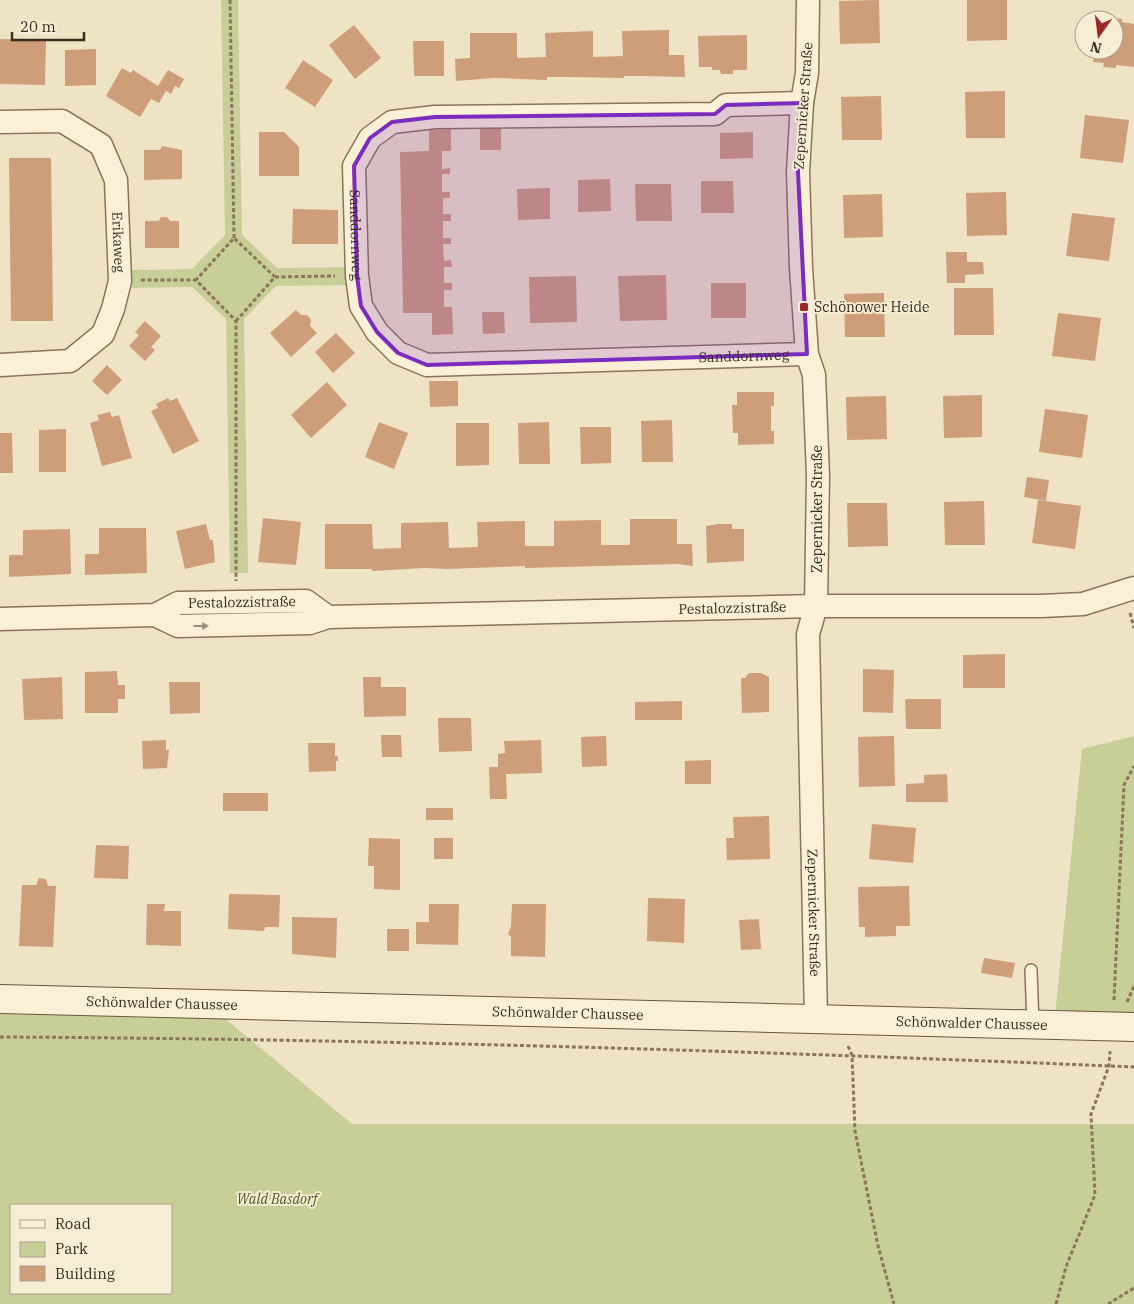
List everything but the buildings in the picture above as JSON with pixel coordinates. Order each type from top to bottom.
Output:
[{"type":"main road","name":"Schönwalder Chaussee","points":[[0,999],[1123,1026]]},
{"type":"street","name":"Zepernicker Straße","points":[[808,0],[807,74],[802,103],[798,172],[807,354],[814,375],[818,476],[816,606],[808,634],[816,1018]]},
{"type":"street","name":"Sanddornweg","points":[[802,103],[726,105],[715,114],[435,117],[392,122],[370,138],[354,166],[357,276],[361,306],[377,332],[398,353],[428,365],[807,354]]},
{"type":"street","name":"Erikaweg","points":[[0,122],[62,121],[100,145],[116,180],[120,280],[113,309],[103,334],[70,361],[0,365]]},
{"type":"street","name":"Pestalozzistraße","points":[[155,615],[178,626],[310,623],[328,617],[816,606],[1074,604],[1134,588]]},
{"type":"street","name":"Pestalozzistraße","points":[[0,619],[155,615],[178,603],[306,601],[328,617]]},
{"type":"lane","points":[[1032,970],[1033,1024]]},
{"type":"path","points":[[196,280],[234,238],[230,0]]},
{"type":"path","points":[[234,238],[275,277],[357,276]]},
{"type":"path","points":[[236,603],[236,321],[275,277]]},
{"type":"path","points":[[120,280],[196,280],[236,321]]},
{"type":"path","points":[[1056,1304],[1066,1267],[1095,1195],[1091,1114],[1123,1026],[1124,785],[1134,766]]},
{"type":"path","points":[[0,1036],[266,1038],[852,1054],[1134,1067]]},
{"type":"path","points":[[852,1054],[855,1131],[878,1246],[894,1304]]},
{"type":"path","points":[[1108,1304],[1134,1288]]},
{"type":"highlighted area","points":[[802,103],[798,172],[807,354],[427,365],[398,353],[377,332],[361,306],[357,276],[354,166],[370,138],[392,122],[435,117],[715,114],[726,105]]},
{"type":"green space","points":[[221,0],[238,0],[242,235],[277,268],[348,267],[348,285],[276,286],[244,319],[248,573],[230,573],[226,319],[192,287],[132,288],[131,270],[192,269],[225,235]]},
{"type":"green space","points":[[1134,736],[1134,1017],[1055,1016],[1082,749]]},
{"type":"green space","name":"Wald Basdorf","points":[[0,1009],[222,1016],[352,1124],[1134,1124],[1134,1304],[0,1304]]},
{"type":"place","name":"Schönower Heide","points":[[804,307]]}]
